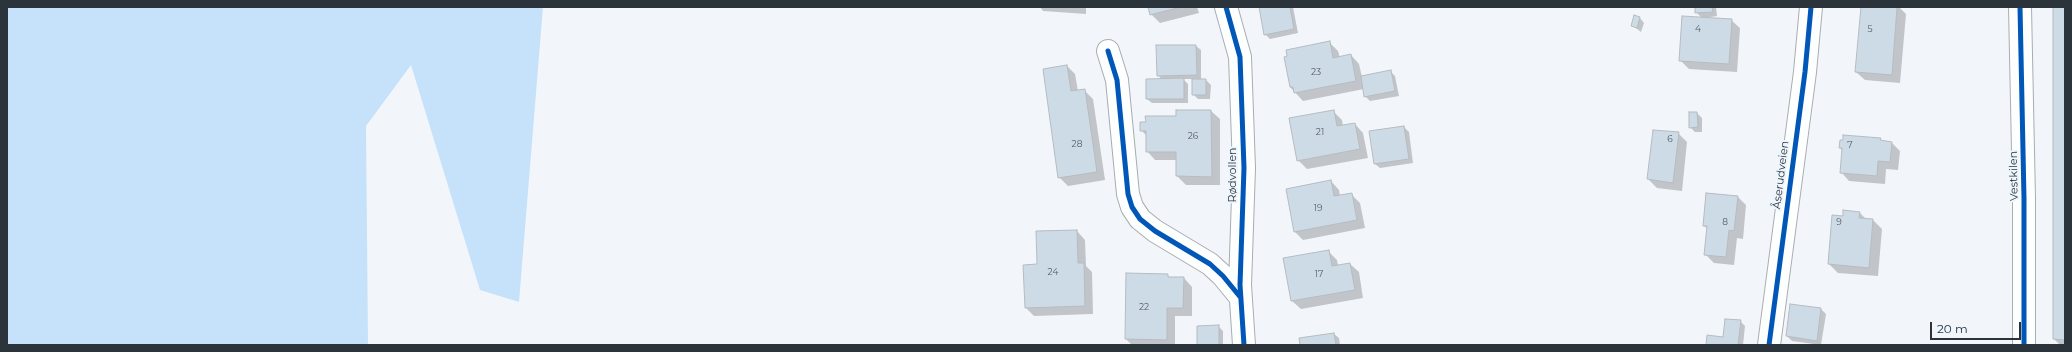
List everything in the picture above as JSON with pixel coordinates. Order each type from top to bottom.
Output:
[{"type":"street","name":"Rødvollen","points":[[1226,7],[1240,58],[1244,168],[1241,298],[1244,345]]},
{"type":"street","name":"Åserudveien","points":[[1769,345],[1805,72],[1811,7]]},
{"type":"street","name":"Vestkilen","points":[[2020,7],[2024,199],[2024,345]]},
{"type":"street","points":[[1108,50],[1117,80],[1128,194],[1132,207],[1140,219],[1155,230],[1210,264],[1223,276],[1241,298]]},
{"type":"shaded area","points":[[7,7],[543,7],[519,302],[480,290],[411,65],[366,126],[368,345],[7,345]]},
{"type":"building","points":[[1148,7],[1181,7],[1150,15]]},
{"type":"building","points":[[1259,7],[1290,7],[1294,29],[1264,35]]},
{"type":"building","points":[[1695,7],[1712,7],[1713,12],[1695,13]]},
{"type":"building","points":[[1861,7],[1897,7],[1892,75],[1855,72]]},
{"type":"building","points":[[2053,7],[2065,7],[2065,340],[2053,339]]},
{"type":"building","points":[[1634,15],[1640,17],[1637,28],[1631,26]]},
{"type":"building","points":[[1682,16],[1732,19],[1729,64],[1679,61]]},
{"type":"building","points":[[1330,41],[1333,58],[1351,54],[1356,81],[1294,93],[1293,87],[1290,87],[1284,57],[1287,56],[1286,50]]},
{"type":"building","points":[[1156,45],[1196,45],[1197,75],[1157,76]]},
{"type":"building","points":[[1067,65],[1071,91],[1085,89],[1097,172],[1058,178],[1043,69]]},
{"type":"building","points":[[1391,70],[1395,91],[1364,97],[1361,76]]},
{"type":"building","points":[[1184,78],[1184,99],[1146,99],[1146,79]]},
{"type":"building","points":[[1192,79],[1206,79],[1206,95],[1192,95]]},
{"type":"building","points":[[1176,110],[1211,110],[1212,177],[1176,176],[1176,152],[1146,152],[1146,131],[1140,131],[1140,122],[1146,122],[1145,116],[1176,116]]},
{"type":"building","points":[[1334,110],[1337,126],[1355,123],[1360,149],[1297,161],[1289,118]]},
{"type":"building","points":[[1689,112],[1697,112],[1698,127],[1689,128]]},
{"type":"building","points":[[1404,126],[1409,159],[1374,164],[1369,131]]},
{"type":"building","points":[[1653,130],[1679,132],[1673,183],[1647,179]]},
{"type":"building","points":[[1843,135],[1881,138],[1880,140],[1892,142],[1890,162],[1878,161],[1877,176],[1840,173],[1842,148],[1839,148],[1840,140],[1843,140]]},
{"type":"building","points":[[1331,180],[1334,196],[1352,193],[1357,220],[1294,232],[1286,189]]},
{"type":"building","points":[[1706,193],[1738,196],[1734,231],[1729,230],[1726,257],[1704,255],[1707,226],[1703,226]]},
{"type":"building","points":[[1843,210],[1860,212],[1859,218],[1873,219],[1869,268],[1828,264],[1832,215],[1843,216]]},
{"type":"building","points":[[1077,230],[1078,263],[1084,263],[1085,306],[1025,308],[1023,265],[1037,264],[1036,231]]},
{"type":"building","points":[[1329,250],[1332,266],[1350,263],[1355,290],[1291,301],[1283,258]]},
{"type":"building","points":[[1126,273],[1168,274],[1168,277],[1184,277],[1183,308],[1167,308],[1167,340],[1125,339]]},
{"type":"building","points":[[1790,304],[1821,308],[1817,341],[1786,336]]},
{"type":"building","points":[[1725,319],[1741,320],[1738,345],[1706,345],[1707,335],[1723,337]]},
{"type":"building","points":[[1219,325],[1219,345],[1197,345],[1197,326]]},
{"type":"building","points":[[1334,333],[1336,345],[1300,345],[1299,338]]},
{"type":"cycle path","points":[[1226,7],[1240,57],[1244,168],[1240,285],[1244,345]]},
{"type":"cycle path","points":[[1769,345],[1805,72],[1811,7]]},
{"type":"cycle path","points":[[2020,7],[2024,199],[2024,345]]},
{"type":"cycle path","points":[[1108,51],[1117,80],[1128,194],[1132,207],[1140,219],[1155,231],[1210,264],[1223,276],[1241,298]]}]
